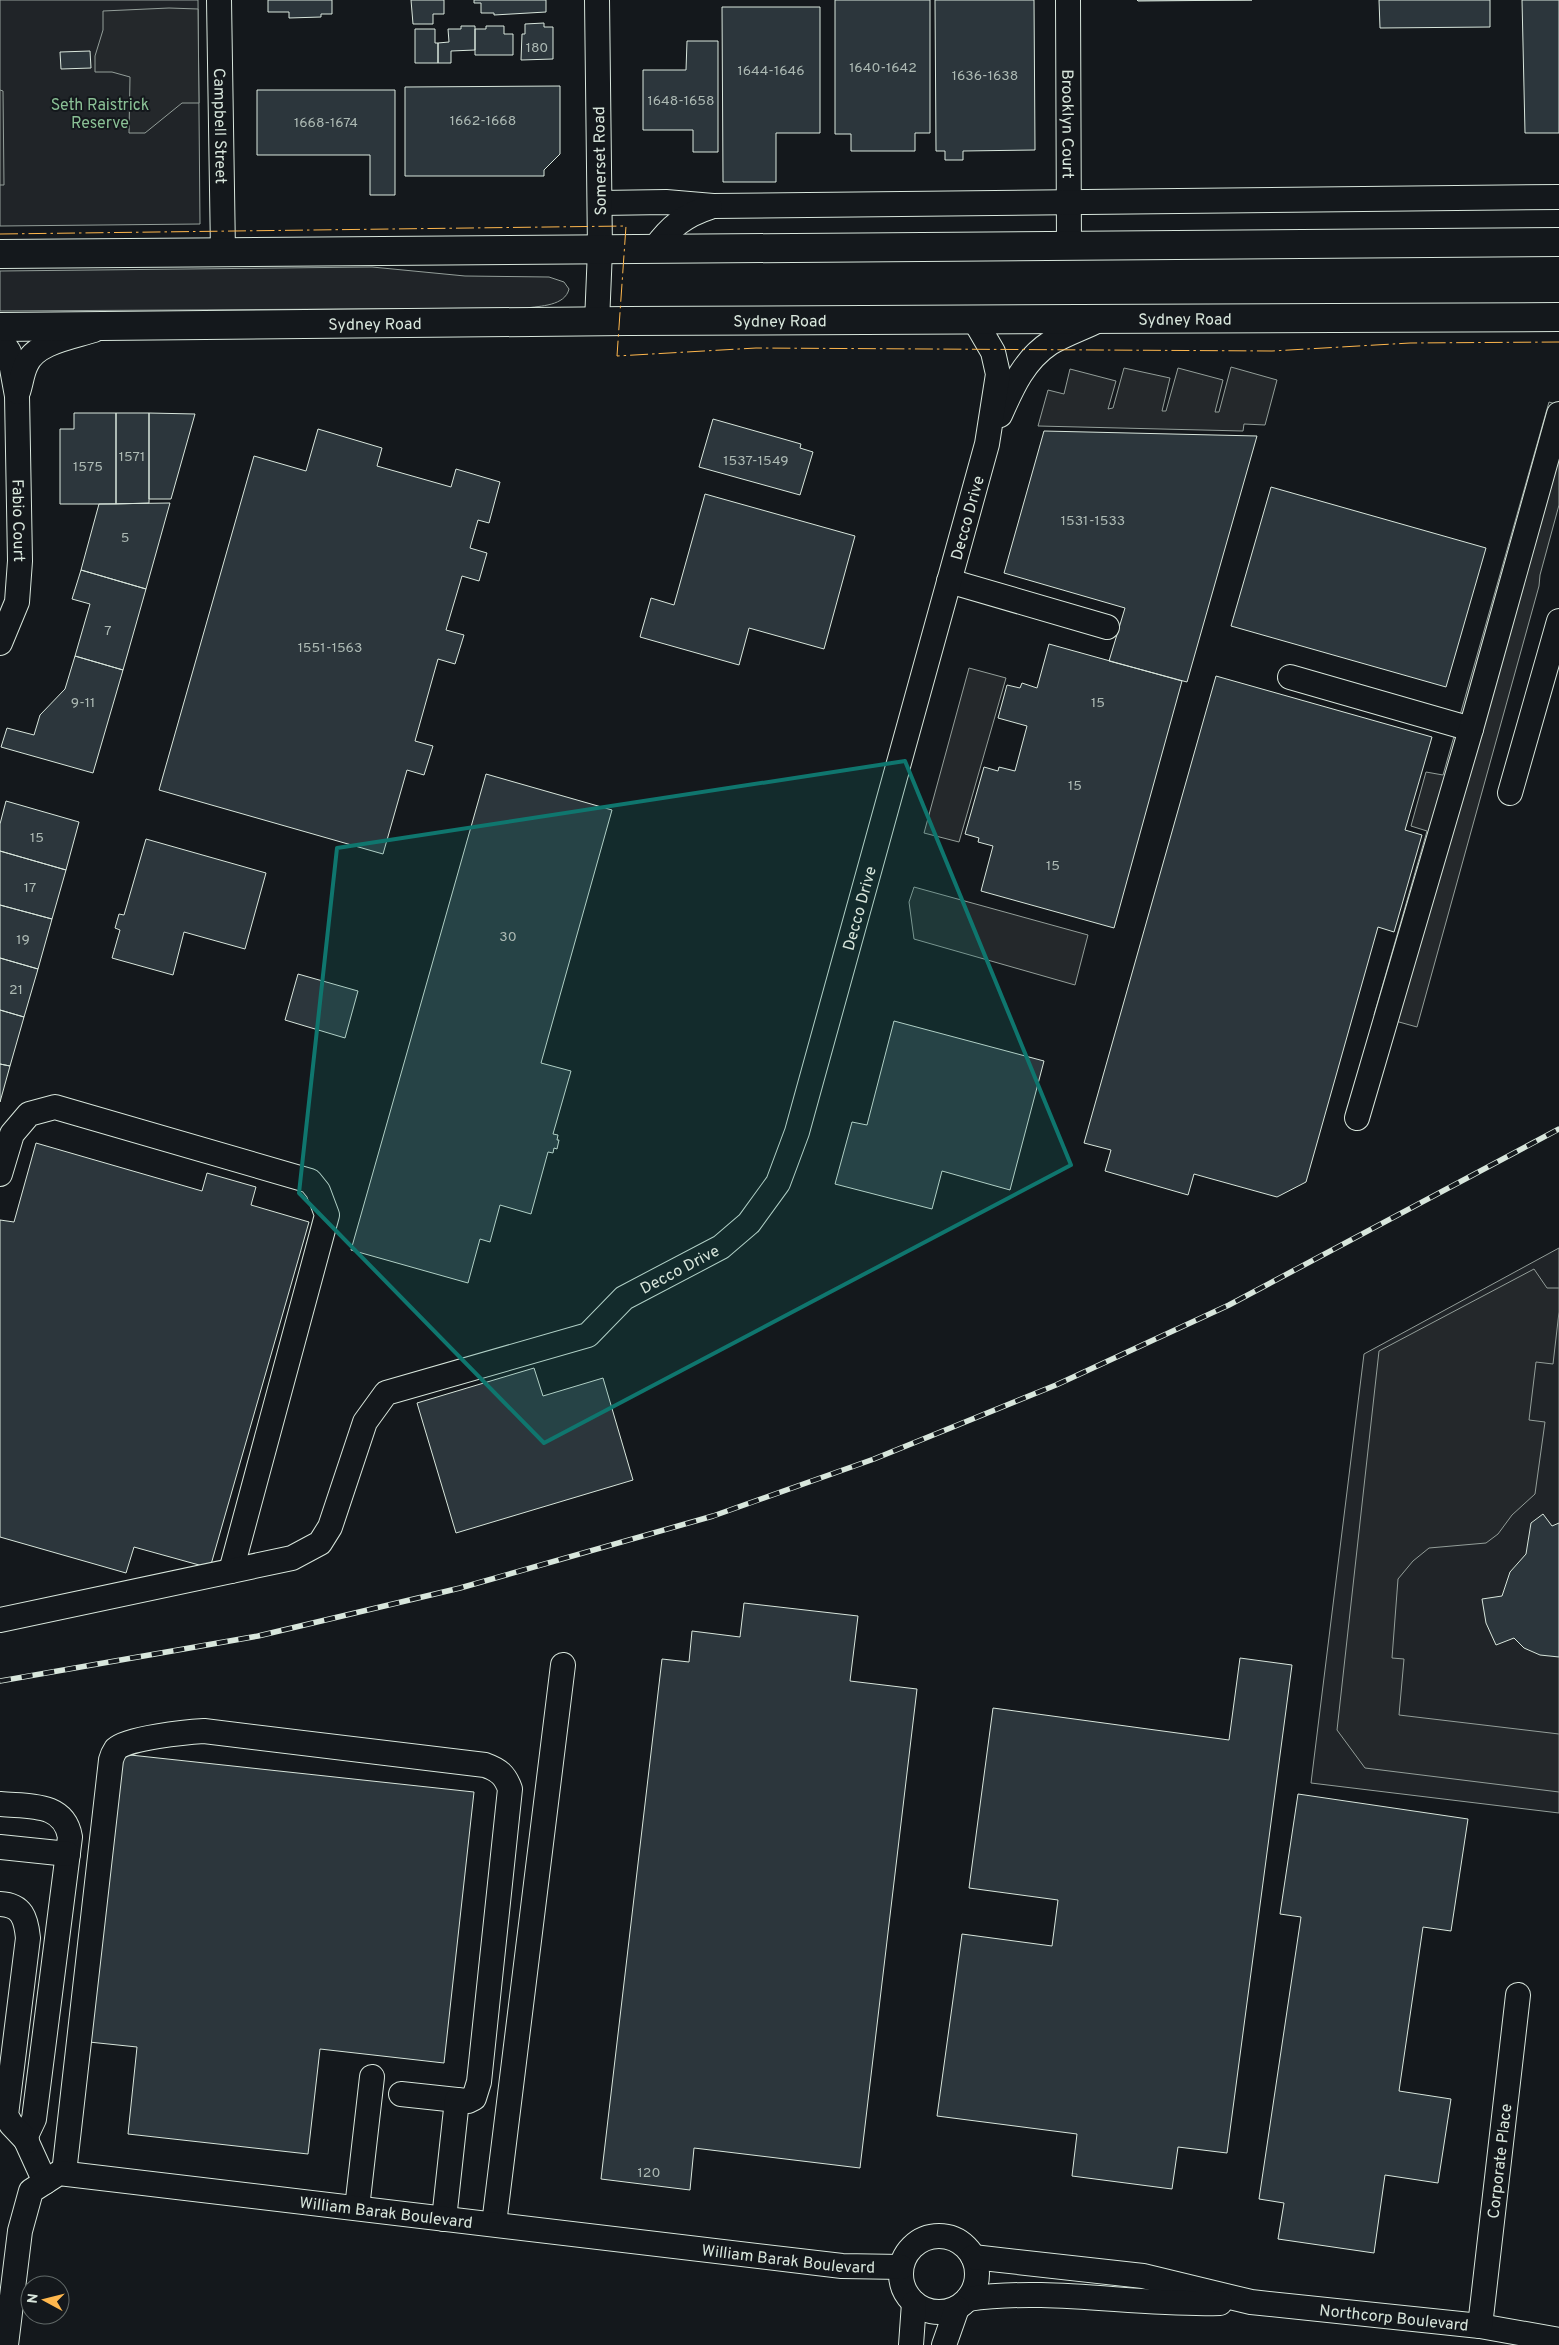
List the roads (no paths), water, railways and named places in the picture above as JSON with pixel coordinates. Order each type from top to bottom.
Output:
[{"type":"highway","points":[[0,254],[1559,242]]},
{"type":"highway","name":"Sydney Road","points":[[0,327],[1559,317]]},
{"type":"street","name":"Campbell Street","points":[[219,0],[223,252]]},
{"type":"street","name":"Somerset Road","points":[[597,0],[600,203],[597,322]]},
{"type":"street","name":"Brooklyn Court","points":[[1068,0],[1069,247]]},
{"type":"street","points":[[600,203],[666,202],[712,206],[1559,197]]},
{"type":"street","points":[[655,248],[677,222],[693,213],[712,206]]},
{"type":"street","name":"Decco Drive","points":[[987,444],[1012,387],[1022,370],[1050,343],[1099,320]]},
{"type":"street","name":"Decco Drive","points":[[0,1620],[292,1558],[320,1543],[330,1527],[365,1422],[386,1393],[588,1335],[624,1298],[721,1247],[749,1223],[778,1183],[797,1132],[987,444],[998,374],[994,352],[974,321]]},
{"type":"street","name":"Fabio Court","points":[[17,396],[26,364],[33,354],[44,347],[105,326]]},
{"type":"street","name":"Fabio Court","points":[[0,338],[9,352],[17,396],[19,586],[11,620],[0,643]]},
{"type":"street","points":[[1357,1118],[1471,729],[1559,414]]},
{"type":"street","points":[[949,582],[1107,627]]},
{"type":"street","points":[[1510,793],[1559,621]]},
{"type":"street","points":[[1290,677],[1471,729]]},
{"type":"street","points":[[0,1174],[12,1134],[29,1114],[55,1107],[310,1181],[318,1191],[327,1215],[232,1571]]},
{"type":"street","points":[[494,2224],[563,1666]]},
{"type":"street","points":[[54,2178],[111,1760],[115,1750],[124,1744],[204,1730],[485,1765],[498,1769],[506,1778],[510,1789],[479,2082],[474,2098],[468,2101],[402,2094]]},
{"type":"street","points":[[0,1804],[46,1808],[59,1814],[68,1824],[70,1837],[34,2119],[25,2138],[27,2141]]},
{"type":"street","points":[[0,1847],[68,1854]]},
{"type":"street","points":[[0,1904],[15,1907],[22,1912],[28,1930],[6,2115],[54,2178]]},
{"type":"street","name":"Corporate Place","points":[[1480,2326],[1518,1995]]},
{"type":"street","points":[[356,2208],[372,2077]]},
{"type":"street","points":[[444,2218],[457,2100]]},
{"type":"street","points":[[6,2345],[20,2231],[31,2191],[54,2178]]},
{"type":"street","name":"William Barak Boulevard","points":[[54,2178],[356,2208],[842,2266],[901,2267]]},
{"type":"street","points":[[911,2345],[914,2303],[903,2287],[901,2267],[912,2246],[934,2236],[946,2236],[966,2247],[973,2257],[977,2278],[962,2303],[944,2345]]},
{"type":"street","name":"Northcorp Boulevard","points":[[973,2257],[1143,2276],[1251,2302],[1480,2326],[1552,2338]]},
{"type":"street","name":"Northcorp Boulevard","points":[[914,2303],[935,2312],[962,2303],[1004,2294],[1181,2304],[1251,2302]]},
{"type":"railway","points":[[0,1681],[258,1636],[460,1588],[713,1516],[874,1459],[1056,1385],[1229,1305],[1559,1129]]},
{"type":"park label","name":"Seth Raistrick Reserve","points":[[100,113]]}]
